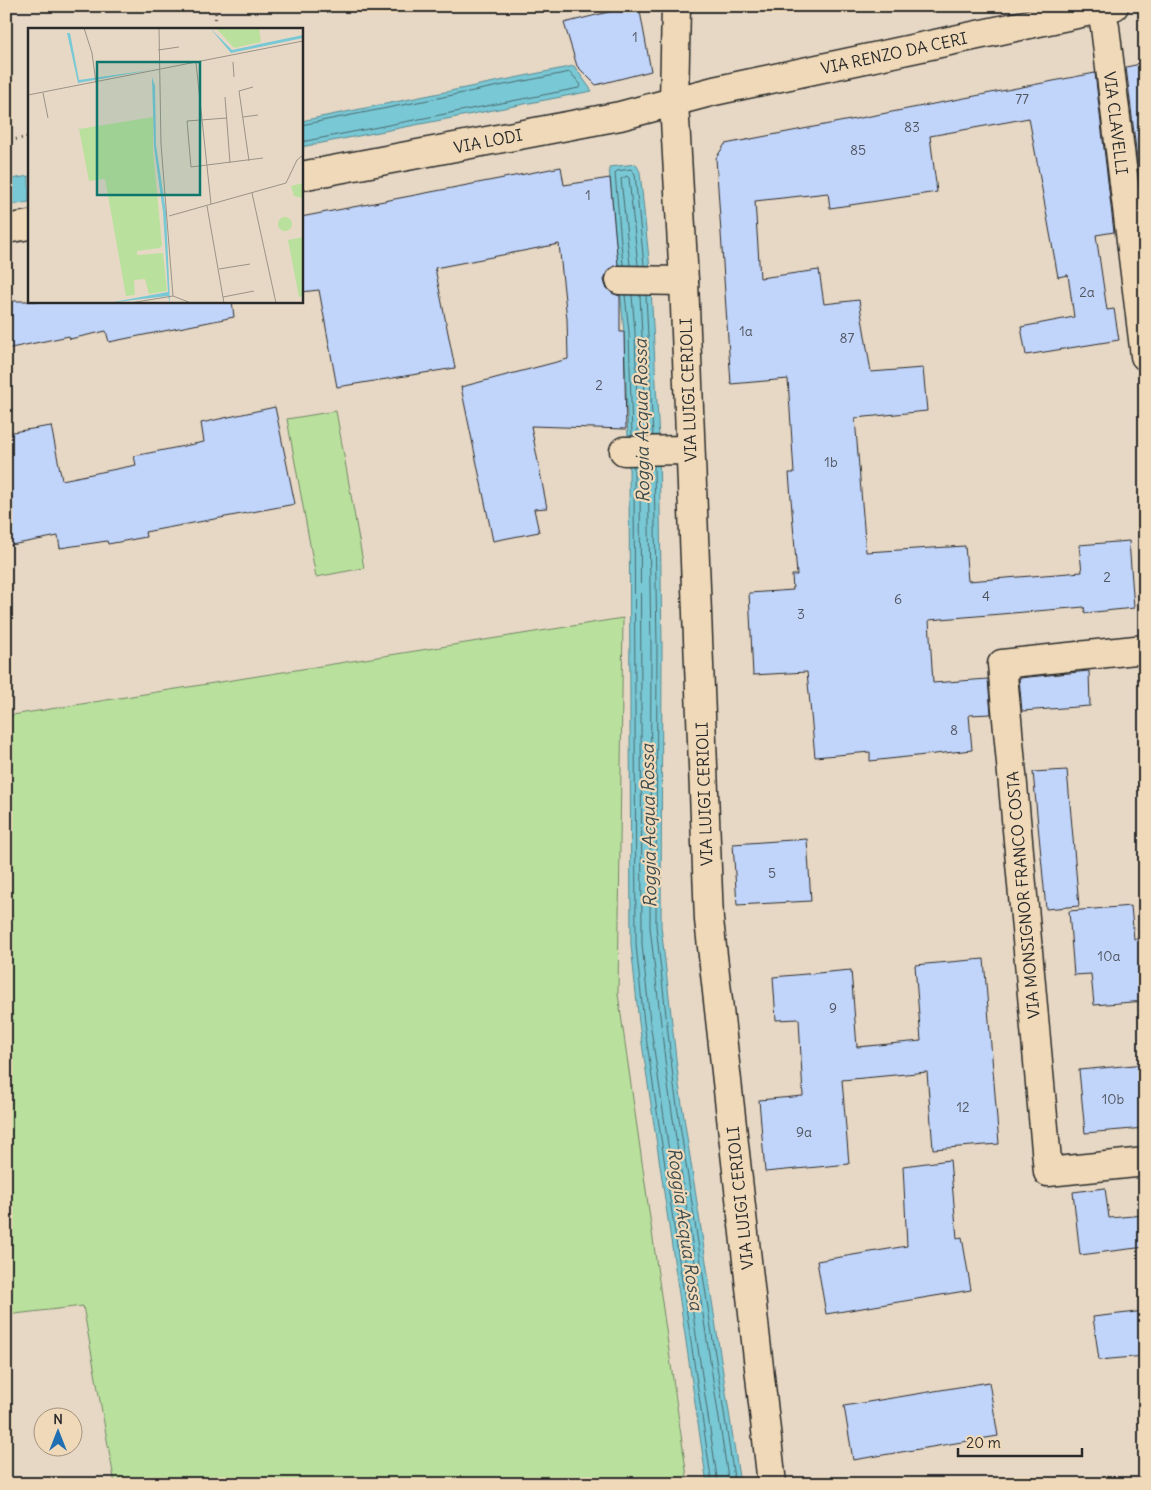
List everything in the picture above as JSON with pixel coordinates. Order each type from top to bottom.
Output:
[{"type":"street","name":"VIA LUIGI CERIOLI","points":[[676,6],[674,102],[684,281],[709,920],[772,1484]]},
{"type":"street","name":"VIA RENZO DA CERI","points":[[674,102],[714,91],[1107,8]]},
{"type":"street","name":"VIA CLAVELLI","points":[[1107,8],[1105,27],[1145,356]]},
{"type":"street","name":"VIA LODI","points":[[302,176],[620,116],[674,102]]},
{"type":"street","points":[[6,229],[28,225]]},
{"type":"street","points":[[620,280],[684,281]]},
{"type":"street","points":[[624,451],[690,450]]},
{"type":"street","name":"VIA MONSIGNOR FRANCO COSTA","points":[[1145,649],[1002,664],[1048,1172],[1145,1162]]},
{"type":"path","points":[[215,28],[216,6]]},
{"type":"path","points":[[6,141],[28,137]]},
{"type":"green space","points":[[336,411],[364,568],[316,577],[287,419]]},
{"type":"green space","points":[[623,618],[618,994],[688,1484],[115,1484],[83,1306],[6,1315],[6,716]]},
{"type":"water","points":[[574,66],[592,91],[302,147],[302,121]]},
{"type":"water","name":"Roggia Acqua Rossa","points":[[636,164],[640,172],[650,269],[659,440],[662,645],[661,926],[679,1085],[740,1484],[707,1484],[639,1023],[631,945],[629,466],[624,332],[609,167]]},
{"type":"water","points":[[28,176],[28,202],[6,206],[6,180]]},
{"type":"building","points":[[639,6],[651,71],[596,85],[577,66],[564,23]]},
{"type":"building","points":[[1145,63],[1145,224],[1126,67]]},
{"type":"building","points":[[1095,73],[1114,232],[1096,235],[1107,310],[1114,309],[1119,340],[1026,355],[1021,327],[1074,317],[1068,275],[1058,277],[1029,118],[930,136],[937,192],[830,208],[828,193],[755,201],[760,278],[819,270],[824,304],[859,300],[871,372],[923,368],[927,411],[855,418],[866,552],[965,546],[968,581],[1082,572],[1079,545],[1129,541],[1134,608],[1085,613],[1084,607],[929,620],[933,683],[988,679],[991,714],[969,715],[972,750],[870,761],[870,752],[815,757],[807,672],[753,675],[749,593],[793,590],[792,575],[797,575],[789,473],[794,473],[788,379],[731,384],[716,158],[725,144]]},
{"type":"building","points":[[561,167],[564,185],[610,178],[618,265],[607,272],[604,280],[606,287],[612,293],[620,296],[620,332],[624,332],[626,429],[531,426],[547,508],[534,509],[539,532],[493,541],[461,387],[568,359],[567,319],[559,244],[435,268],[455,368],[337,387],[319,290],[302,292],[302,217]]},
{"type":"building","points":[[6,301],[232,302],[234,317],[109,342],[106,331],[70,339],[69,336],[6,349]]},
{"type":"building","points":[[275,407],[295,504],[145,532],[146,537],[108,544],[107,541],[60,548],[58,536],[6,546],[6,433],[51,426],[62,480],[136,465],[134,456],[204,442],[201,423]]},
{"type":"building","points":[[1089,671],[1090,706],[1022,711],[1019,678]]},
{"type":"building","points":[[1067,770],[1079,906],[1046,909],[1033,772]]},
{"type":"building","points":[[807,839],[811,901],[737,905],[733,844]]},
{"type":"building","points":[[1131,906],[1134,939],[1145,938],[1145,1001],[1094,1005],[1091,974],[1074,975],[1069,911]]},
{"type":"building","points":[[984,959],[999,1144],[933,1149],[927,1072],[842,1080],[849,1164],[765,1172],[759,1100],[803,1096],[799,1019],[776,1020],[773,977],[851,970],[857,1047],[921,1041],[915,965]]},
{"type":"building","points":[[1145,1064],[1145,1128],[1085,1133],[1079,1070]]},
{"type":"building","points":[[950,1160],[957,1238],[962,1237],[971,1290],[826,1314],[817,1261],[907,1246],[903,1166]]},
{"type":"building","points":[[1105,1188],[1109,1218],[1145,1215],[1145,1247],[1080,1255],[1073,1192]]},
{"type":"building","points":[[1145,1311],[1145,1356],[1099,1360],[1093,1317]]},
{"type":"building","points":[[989,1382],[998,1436],[853,1460],[844,1406]]}]
